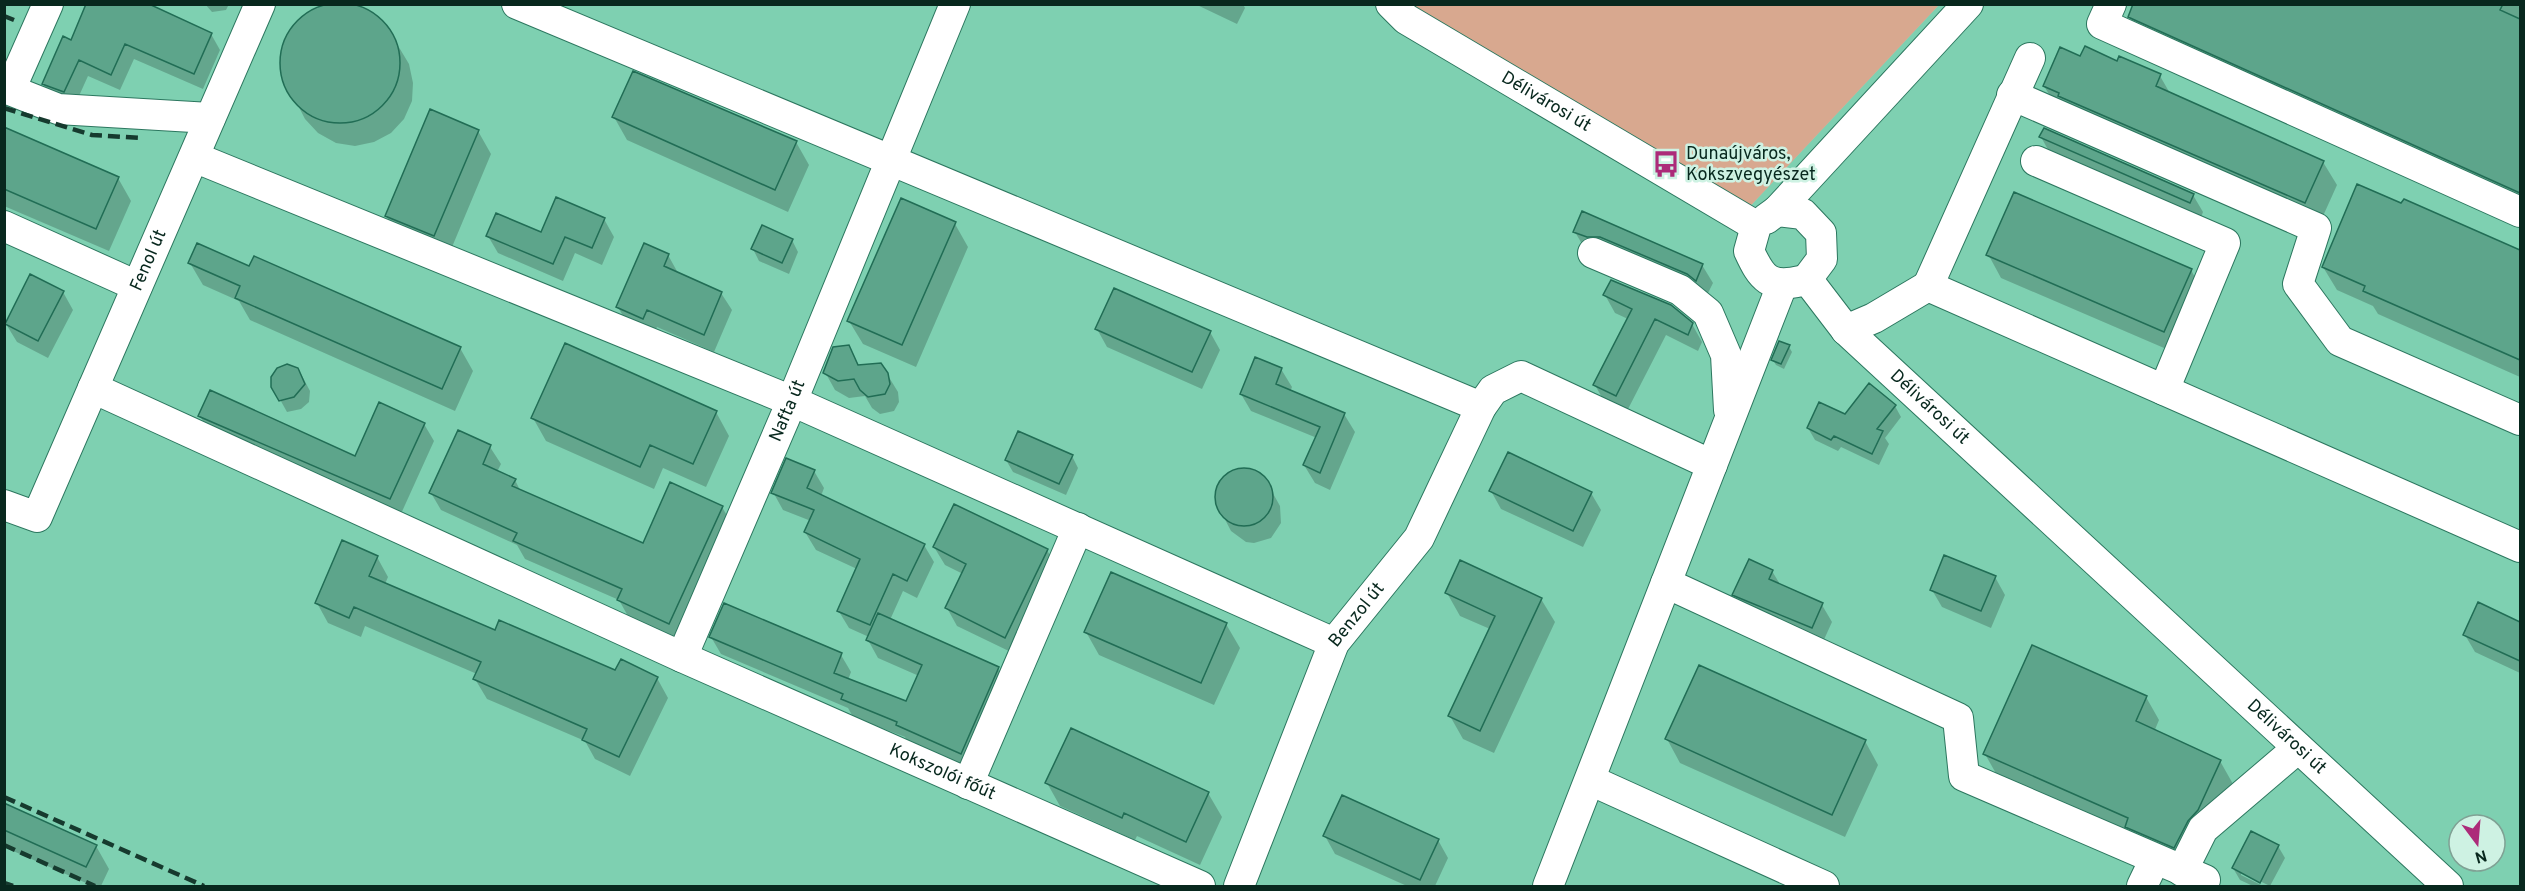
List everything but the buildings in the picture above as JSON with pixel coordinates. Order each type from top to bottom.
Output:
[{"type":"street","points":[[48,4],[10,90],[58,109],[210,118]]},
{"type":"street","name":"Fenol út","points":[[4,505],[37,518],[260,4]]},
{"type":"street","points":[[516,4],[1482,407]]},
{"type":"street","name":"Nafta út","points":[[682,657],[792,401],[955,4]]},
{"type":"street","name":"Délivárosi út","points":[[1391,4],[1406,19],[1766,219],[1749,251],[1759,274],[1794,282],[2448,886]]},
{"type":"street","points":[[1766,219],[1968,4]]},
{"type":"street","points":[[2111,4],[2102,24],[2520,212]]},
{"type":"street","points":[[1846,330],[1874,318],[1928,286],[2030,58]]},
{"type":"street","points":[[2012,95],[2316,228],[2298,284],[2340,341],[2520,420]]},
{"type":"street","points":[[194,157],[792,401],[1334,643]]},
{"type":"street","points":[[2036,161],[2225,243],[2164,390]]},
{"type":"street","points":[[1548,886],[1730,419],[1794,282],[1822,258],[1821,233],[1803,214],[1766,219]]},
{"type":"street","points":[[4,226],[138,286]]},
{"type":"street","points":[[1593,253],[1680,290],[1708,313],[1726,356],[1730,419]]},
{"type":"street","points":[[1928,286],[2520,547]]},
{"type":"street","name":"Benzol út","points":[[1239,886],[1334,643],[1419,538],[1482,407],[1493,390],[1521,376],[1712,465]]},
{"type":"street","name":"Kokszolói főút","points":[[93,388],[682,657],[1200,886]]},
{"type":"street","points":[[968,784],[1078,528]]},
{"type":"street","points":[[1666,583],[1958,718],[1964,776],[2155,859],[2192,879],[2203,829],[2298,748]]},
{"type":"street","points":[[1590,780],[1824,886]]},
{"type":"street","points":[[2142,886],[2155,859]]},
{"type":"shaded area","points":[[5,5],[1411,5],[1742,215],[1939,5],[2520,5],[2520,886],[5,886]]},
{"type":"shaded area","points":[[1411,5],[1939,5],[1742,215]]},
{"type":"railway","points":[[4,16],[14,20]]},
{"type":"railway","points":[[4,108],[92,135],[143,138]]},
{"type":"railway","points":[[4,797],[204,886]]},
{"type":"railway","points":[[4,845],[95,886]]},
{"type":"railway","points":[[4,883],[13,886]]},
{"type":"place","name":"Dunaújváros, Kokszvegyészet","points":[[1666,164]]}]
